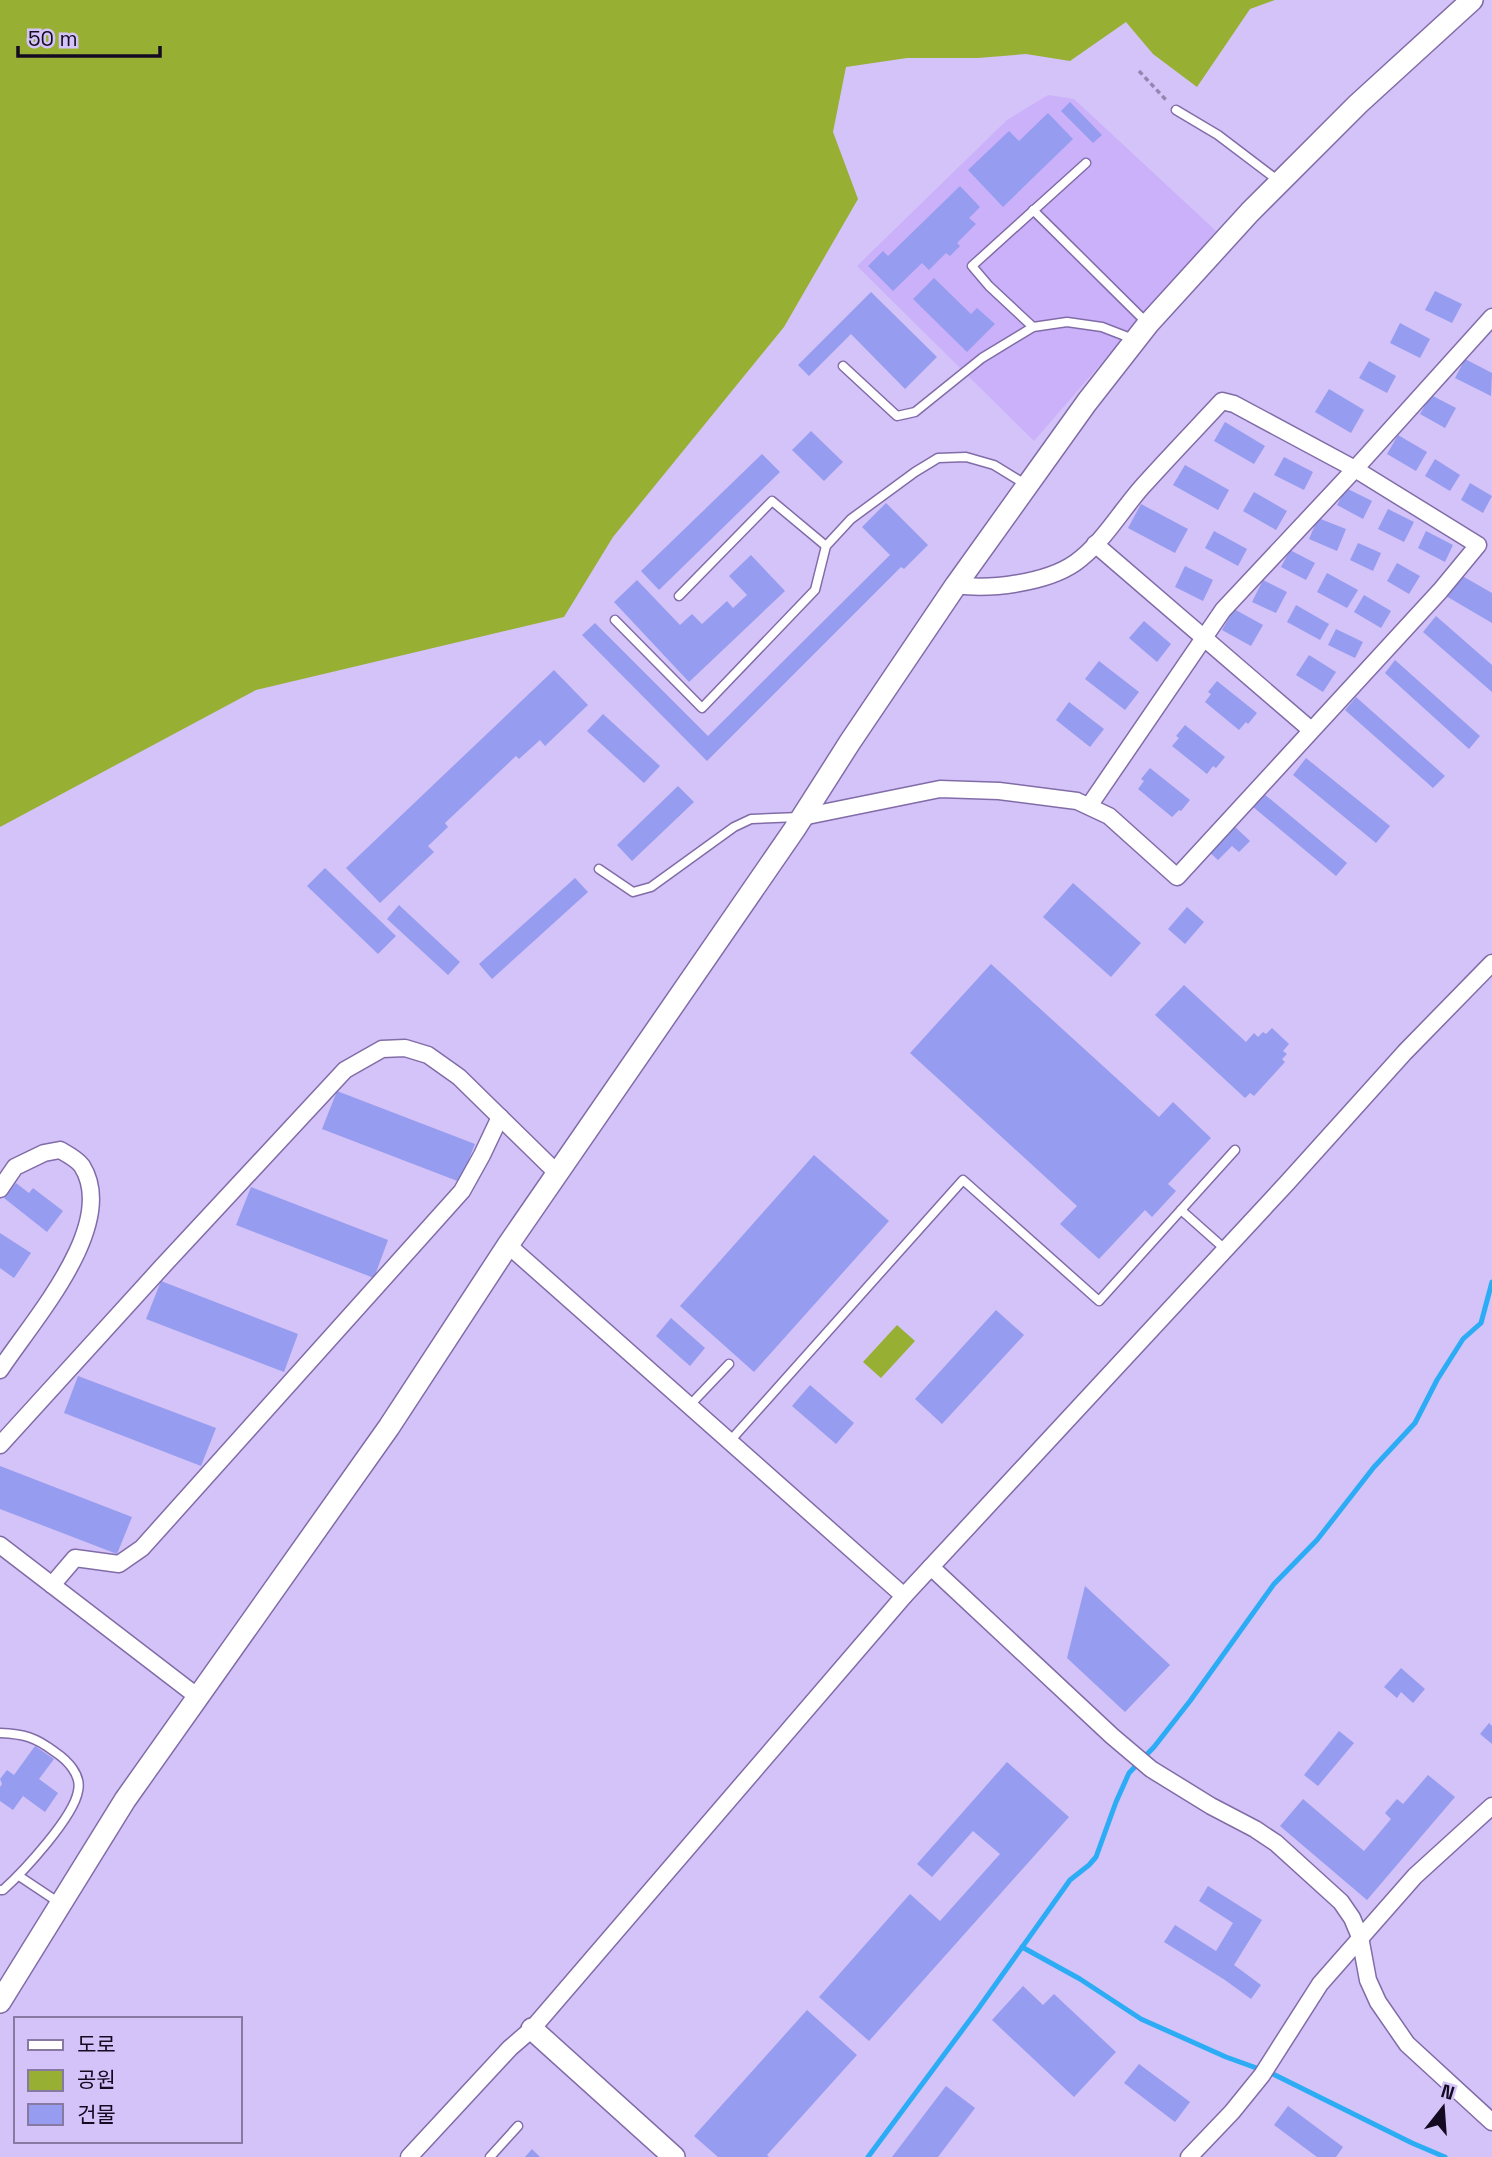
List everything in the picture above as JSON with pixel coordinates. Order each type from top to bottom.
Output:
[{"type":"street","points":[[1,1997],[125,1800],[390,1427],[508,1245],[802,817],[956,585],[1087,402],[1142,332],[1250,212],[1358,104],[1472,0]]},
{"type":"street","points":[[1089,806],[1223,610],[1492,317]]},
{"type":"street","points":[[802,817],[940,789],[999,791],[1077,801],[1109,816],[1177,877],[1440,591],[1478,545],[1354,469],[1234,404],[1222,401],[1140,489],[1095,544],[1074,564],[1044,576],[1006,586],[974,588],[956,585]]},
{"type":"street","points":[[1095,544],[1311,730]]},
{"type":"street","points":[[409,2157],[510,2048],[532,2029],[904,1596],[1226,1250],[1405,1052],[1492,963]]},
{"type":"street","points":[[0,1445],[345,1070],[382,1049],[405,1048],[428,1055],[459,1077],[557,1173]]},
{"type":"street","points":[[52,1585],[75,1558],[119,1564],[142,1548],[462,1191],[500,1117]]},
{"type":"street","points":[[0,1189],[15,1167],[44,1153],[60,1150],[81,1164],[92,1193],[85,1235],[66,1275],[0,1370]]},
{"type":"street","points":[[508,1245],[904,1596]]},
{"type":"street","points":[[0,1545],[198,1697]]},
{"type":"street","points":[[931,1567],[1131,1753],[1151,1769],[1276,1843],[1341,1902],[1360,1937],[1368,1980],[1378,2002],[1408,2044],[1492,2122]]},
{"type":"street","points":[[1189,2157],[1232,2112],[1264,2070],[1320,1983],[1415,1876],[1492,1806]]},
{"type":"street","points":[[532,2029],[674,2157]]},
{"type":"lane","points":[[1176,110],[1217,135],[1280,182]]},
{"type":"lane","points":[[1033,327],[989,286],[972,266],[1086,163]]},
{"type":"lane","points":[[1033,210],[1142,332]]},
{"type":"lane","points":[[843,366],[897,416],[915,412],[982,358],[1033,327],[1067,322],[1142,332]]},
{"type":"lane","points":[[615,620],[702,708],[816,590],[826,546],[851,519],[915,472],[938,458],[967,457],[994,465],[1028,485]]},
{"type":"lane","points":[[679,596],[772,501],[826,546]]},
{"type":"lane","points":[[599,869],[633,892],[650,887],[734,827],[751,819],[802,817]]},
{"type":"lane","points":[[730,1441],[963,1180],[1099,1301],[1235,1150]]},
{"type":"lane","points":[[1181,1210],[1226,1250]]},
{"type":"lane","points":[[690,1405],[729,1364]]},
{"type":"lane","points":[[0,1733],[38,1739],[62,1757],[75,1772],[79,1790],[68,1814],[19,1876],[0,1890]]},
{"type":"lane","points":[[19,1876],[61,1904]]},
{"type":"lane","points":[[490,2157],[518,2126]]},
{"type":"path","points":[[1139,71],[1176,110]]},
{"type":"shaded area","points":[[1048,95],[1074,99],[1216,231],[1034,441],[857,266],[1007,120]]},
{"type":"green space","points":[[0,0],[1275,0],[1250,9],[1197,87],[1153,54],[1126,22],[1070,61],[1026,54],[978,58],[907,58],[846,67],[833,132],[858,199],[784,327],[613,537],[564,617],[256,690],[0,827]]},
{"type":"green space","points":[[897,1325],[915,1341],[881,1378],[863,1362]]},
{"type":"building","points":[[1070,102],[1102,135],[1093,143],[1061,111]]},
{"type":"building","points":[[1048,113],[1073,139],[1003,207],[968,170],[1009,131],[1019,141]]},
{"type":"building","points":[[960,186],[980,207],[969,218],[976,224],[957,243],[960,246],[950,256],[946,253],[929,270],[922,263],[893,291],[868,266],[883,251],[888,256]]},
{"type":"building","points":[[934,278],[971,314],[977,308],[995,324],[967,352],[913,299]]},
{"type":"building","points":[[1435,291],[1462,304],[1452,323],[1425,310]]},
{"type":"building","points":[[871,292],[937,357],[905,389],[851,334],[809,376],[798,365]]},
{"type":"building","points":[[1400,323],[1430,339],[1420,358],[1390,343]]},
{"type":"building","points":[[1465,359],[1492,373],[1491,396],[1455,378]]},
{"type":"building","points":[[1369,361],[1396,376],[1387,393],[1359,378]]},
{"type":"building","points":[[1329,389],[1364,410],[1351,433],[1315,412]]},
{"type":"building","points":[[1431,395],[1456,408],[1445,428],[1420,414]]},
{"type":"building","points":[[1225,422],[1265,446],[1254,464],[1214,441]]},
{"type":"building","points":[[811,431],[843,462],[824,481],[792,450]]},
{"type":"building","points":[[1398,435],[1427,452],[1416,471],[1387,454]]},
{"type":"building","points":[[762,454],[780,472],[659,590],[641,571]]},
{"type":"building","points":[[1284,457],[1313,472],[1304,490],[1274,475]]},
{"type":"building","points":[[1435,459],[1460,475],[1450,491],[1425,476]]},
{"type":"building","points":[[1185,465],[1229,490],[1218,510],[1173,485]]},
{"type":"building","points":[[1470,483],[1492,496],[1483,513],[1461,500]]},
{"type":"building","points":[[1346,488],[1372,501],[1363,519],[1337,505]]},
{"type":"building","points":[[1254,492],[1287,511],[1276,530],[1243,511]]},
{"type":"building","points":[[886,503],[928,545],[904,569],[901,567],[707,761],[582,635],[595,623],[708,736],[890,555],[862,527]]},
{"type":"building","points":[[1141,504],[1188,529],[1175,553],[1128,528]]},
{"type":"building","points":[[1388,509],[1414,522],[1404,542],[1378,529]]},
{"type":"building","points":[[1318,518],[1346,529],[1337,551],[1309,539]]},
{"type":"building","points":[[1214,531],[1247,549],[1238,566],[1205,548]]},
{"type":"building","points":[[1426,531],[1453,545],[1445,562],[1418,548]]},
{"type":"building","points":[[1358,543],[1381,553],[1373,571],[1350,560]]},
{"type":"building","points":[[1290,550],[1315,563],[1306,580],[1281,567]]},
{"type":"building","points":[[751,555],[785,591],[689,682],[614,602],[637,580],[680,625],[692,614],[702,624],[727,601],[733,608],[747,595],[729,576]]},
{"type":"building","points":[[1397,563],[1420,576],[1409,594],[1387,581]]},
{"type":"building","points":[[1185,566],[1213,580],[1203,601],[1175,587]]},
{"type":"building","points":[[1327,573],[1358,590],[1347,608],[1317,592]]},
{"type":"building","points":[[1459,574],[1492,593],[1492,623],[1446,596]]},
{"type":"building","points":[[1263,580],[1287,592],[1276,613],[1252,602]]},
{"type":"building","points":[[1364,595],[1391,611],[1381,628],[1354,612]]},
{"type":"building","points":[[1296,605],[1329,624],[1320,640],[1287,622]]},
{"type":"building","points":[[1234,609],[1263,625],[1251,646],[1222,630]]},
{"type":"building","points":[[1436,616],[1492,665],[1492,692],[1423,632]]},
{"type":"building","points":[[1144,621],[1171,644],[1157,662],[1129,638]]},
{"type":"building","points":[[1336,629],[1363,642],[1355,658],[1328,645]]},
{"type":"building","points":[[1309,655],[1336,672],[1323,692],[1296,675]]},
{"type":"building","points":[[1395,660],[1480,736],[1469,749],[1385,673]]},
{"type":"building","points":[[1099,661],[1139,692],[1125,710],[1085,679]]},
{"type":"building","points":[[554,670],[588,705],[545,746],[540,740],[519,759],[516,756],[445,823],[448,827],[428,846],[434,852],[380,903],[346,868]]},
{"type":"building","points":[[1217,681],[1257,713],[1239,730],[1205,702],[1211,694],[1208,692]]},
{"type":"building","points":[[1356,697],[1445,776],[1433,788],[1345,710]]},
{"type":"building","points":[[1069,702],[1104,729],[1090,747],[1056,720]]},
{"type":"building","points":[[603,714],[660,766],[644,783],[587,731]]},
{"type":"building","points":[[1185,725],[1225,757],[1207,774],[1172,746]]},
{"type":"building","points":[[1306,758],[1390,826],[1376,843],[1293,775]]},
{"type":"building","points":[[1150,768],[1190,800],[1172,817],[1138,789],[1144,781],[1141,779]]},
{"type":"building","points":[[678,786],[694,802],[632,861],[617,845]]},
{"type":"building","points":[[1263,793],[1347,863],[1336,876],[1252,806]]},
{"type":"building","points":[[1232,824],[1250,841],[1239,852],[1232,846],[1218,860],[1207,850]]},
{"type":"building","points":[[325,868],[396,936],[378,954],[307,886]]},
{"type":"building","points":[[575,878],[588,892],[492,979],[479,964]]},
{"type":"building","points":[[1073,883],[1141,943],[1111,977],[1043,917]]},
{"type":"building","points":[[399,905],[460,962],[448,975],[387,919]]},
{"type":"building","points":[[1187,907],[1204,922],[1185,944],[1168,929]]},
{"type":"building","points":[[991,964],[1159,1117],[1173,1102],[1211,1138],[1168,1184],[1176,1191],[1152,1217],[1145,1210],[1099,1259],[1060,1224],[1077,1206],[910,1053]]},
{"type":"building","points":[[1184,985],[1246,1042],[1254,1033],[1258,1037],[1272,1028],[1289,1044],[1283,1051],[1287,1054],[1282,1059],[1285,1062],[1254,1096],[1250,1093],[1245,1098],[1155,1015]]},
{"type":"building","points":[[337,1091],[475,1144],[460,1182],[322,1129]]},
{"type":"building","points":[[814,1155],[889,1221],[754,1372],[680,1306]]},
{"type":"building","points":[[16,1183],[29,1193],[33,1188],[63,1211],[47,1232],[4,1198]]},
{"type":"building","points":[[251,1187],[388,1240],[374,1278],[236,1225]]},
{"type":"building","points":[[0,1233],[31,1253],[14,1278],[0,1268]]},
{"type":"building","points":[[161,1281],[298,1334],[284,1372],[146,1319]]},
{"type":"building","points":[[996,1310],[1024,1335],[942,1424],[915,1399]]},
{"type":"building","points":[[671,1318],[705,1348],[690,1366],[656,1336]]},
{"type":"building","points":[[78,1376],[216,1428],[201,1466],[64,1413]]},
{"type":"building","points":[[810,1385],[854,1423],[836,1444],[792,1406]]},
{"type":"building","points":[[0,1466],[132,1517],[117,1554],[0,1509]]},
{"type":"building","points":[[1085,1586],[1170,1665],[1125,1712],[1067,1658]]},
{"type":"building","points":[[1401,1668],[1425,1689],[1413,1703],[1401,1692],[1397,1698],[1384,1687]]},
{"type":"building","points":[[1489,1723],[1492,1726],[1492,1744],[1480,1734]]},
{"type":"building","points":[[1339,1731],[1354,1743],[1318,1786],[1304,1775]]},
{"type":"building","points":[[35,1746],[54,1759],[39,1779],[58,1793],[45,1812],[23,1796],[13,1810],[0,1801],[0,1779],[7,1770],[14,1775]]},
{"type":"building","points":[[1007,1762],[1069,1817],[869,2041],[819,1997],[910,1894],[940,1921],[1000,1854],[973,1831],[932,1877],[917,1864]]},
{"type":"building","points":[[1428,1775],[1455,1797],[1367,1900],[1280,1826],[1303,1799],[1364,1851],[1391,1819],[1385,1813],[1397,1799],[1403,1804]]},
{"type":"building","points":[[1208,1886],[1262,1920],[1234,1965],[1261,1985],[1251,1999],[1164,1942],[1175,1925],[1216,1951],[1233,1923],[1199,1901]]},
{"type":"building","points":[[1023,1986],[1043,2005],[1054,1994],[1116,2052],[1074,2097],[992,2020]]},
{"type":"building","points":[[807,2010],[857,2055],[767,2155],[769,2157],[718,2157],[694,2136]]},
{"type":"building","points":[[1139,2064],[1190,2102],[1175,2122],[1124,2083]]},
{"type":"building","points":[[946,2086],[975,2108],[938,2157],[892,2157]]},
{"type":"building","points":[[1288,2106],[1343,2147],[1336,2157],[1317,2157],[1274,2125]]},
{"type":"building","points":[[532,2149],[540,2157],[525,2157]]},
{"type":"waterway","points":[[868,2157],[1070,1880],[1096,1857],[1129,1773],[1154,1747],[1190,1701],[1274,1584],[1317,1540],[1374,1467],[1415,1423],[1437,1380],[1463,1339],[1481,1323],[1492,1282]]},
{"type":"waterway","points":[[1022,1947],[1080,1979],[1141,2019],[1226,2057],[1273,2074],[1445,2157]]}]
